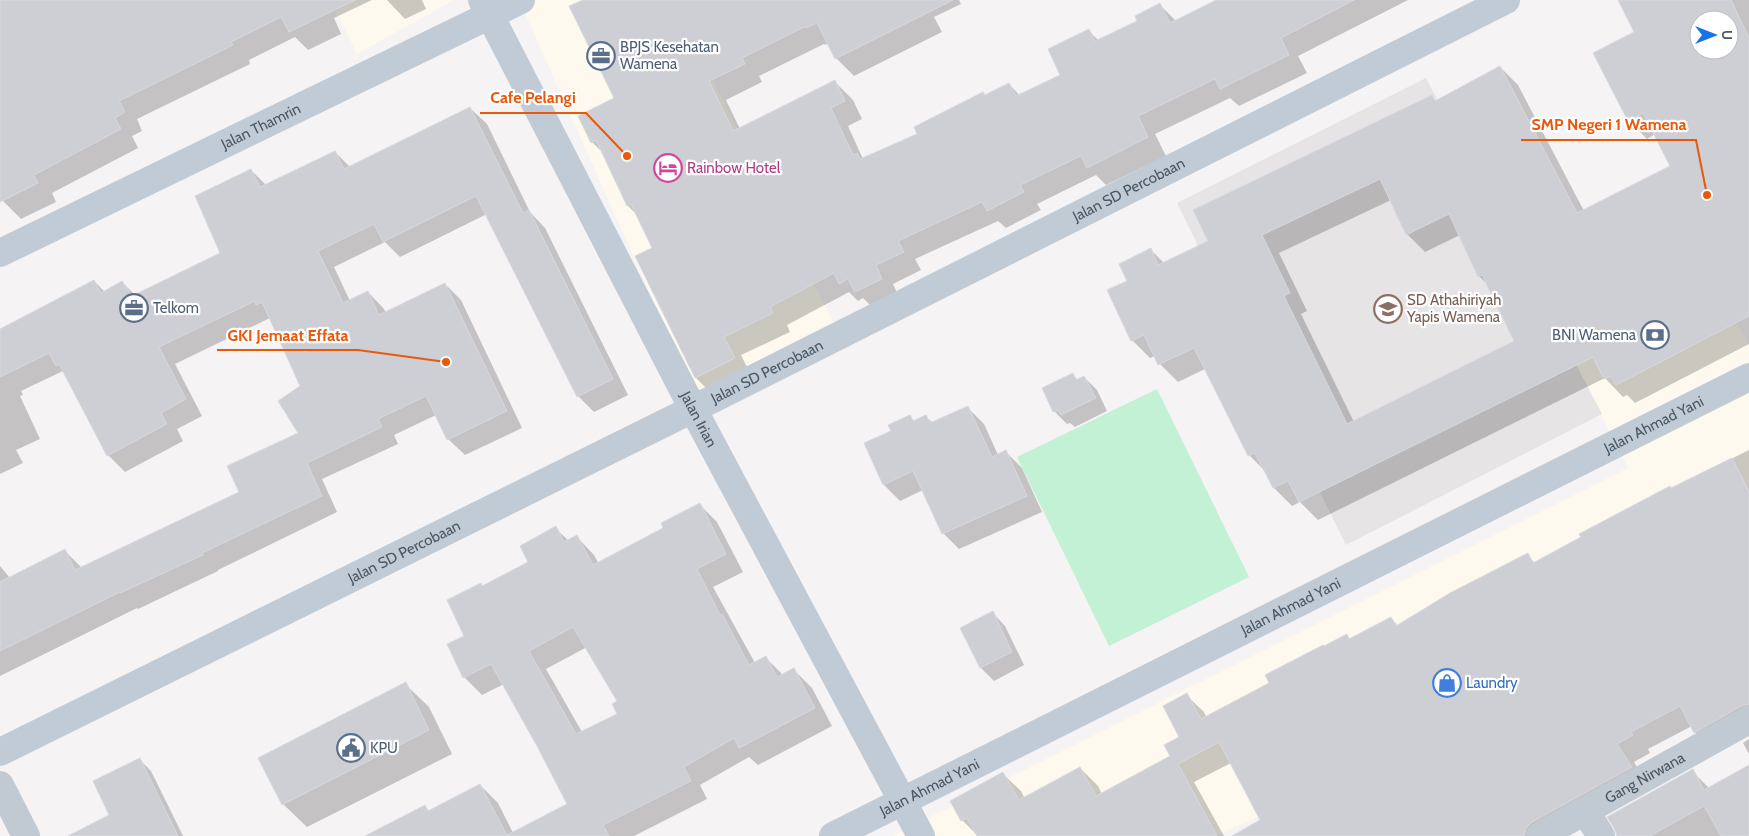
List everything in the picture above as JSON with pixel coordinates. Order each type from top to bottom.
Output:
[{"type":"street","name":"Jalan Thamrin","points":[[0,253],[351,82],[486,8],[521,0]]},
{"type":"street","name":"Jalan SD Percobaan","points":[[0,752],[693,408],[1506,0]]},
{"type":"street","name":"Jalan Irian","points":[[486,8],[693,408],[921,836]]},
{"type":"street","name":"Jalan Ahmad Yani","points":[[834,836],[1749,377]]},
{"type":"street","name":"Gang Nirwana","points":[[1540,836],[1749,720]]},
{"type":"street","points":[[0,785],[26,836]]},
{"type":"street","points":[[1586,812],[1601,836]]},
{"type":"shaded area","points":[[330,0],[454,0],[357,54]]},
{"type":"shaded area","points":[[519,0],[673,0],[834,324],[697,399]]},
{"type":"shaded area","name":"SD Athahiriyah Yapis Wamena","points":[[1426,78],[1602,414],[1346,545],[1177,203]]},
{"type":"shaded area","points":[[1696,247],[1749,346],[1749,599],[1215,836],[892,836],[1628,468],[1554,323]]},
{"type":"green space","points":[[1157,389],[1249,577],[1109,646],[1017,457]]},
{"type":"building","points":[[0,0],[355,0],[289,32],[281,17],[231,42],[233,45],[119,101],[125,112],[115,118],[121,129],[34,175],[38,183],[0,202]]},
{"type":"building","points":[[583,0],[953,0],[835,59],[817,23],[806,28],[806,26],[742,58],[745,64],[709,81],[733,131],[835,80],[845,101],[831,108],[853,155],[857,153],[860,159],[917,134],[914,127],[983,92],[985,95],[1009,83],[1016,96],[1060,75],[1048,49],[1089,29],[1095,41],[1137,21],[1135,16],[1160,3],[1170,23],[1216,0],[1354,0],[1281,38],[1289,55],[1220,89],[1215,79],[1138,116],[1148,137],[1087,168],[1081,156],[1020,185],[1024,192],[987,211],[982,202],[898,241],[904,252],[876,265],[882,279],[855,292],[848,279],[839,284],[834,273],[770,307],[773,313],[724,337],[735,358],[695,378],[635,256],[652,248],[631,204],[627,206],[596,140],[591,143],[578,116],[614,98],[569,6]]},
{"type":"building","points":[[1618,0],[1731,0],[1736,10],[1689,10],[1689,60],[1739,60],[1739,17],[1749,38],[1749,316],[1616,385],[1611,376],[1604,379],[1593,357],[1299,502],[1288,481],[1273,488],[1255,453],[1248,456],[1194,348],[1158,365],[1144,335],[1131,341],[1107,290],[1127,281],[1119,264],[1151,248],[1158,265],[1208,241],[1193,210],[1432,95],[1435,101],[1500,66],[1577,213],[1670,166],[1643,113],[1628,121],[1593,53],[1634,32]],"holes":[[[1380,179],[1406,235],[1449,214],[1478,277],[1482,275],[1514,341],[1347,424],[1284,296],[1290,293],[1262,235]]]},
{"type":"building","points":[[470,107],[523,213],[529,210],[613,379],[577,397],[476,196],[383,242],[374,224],[318,251],[343,303],[368,291],[379,315],[445,283],[507,411],[447,440],[426,396],[378,419],[382,427],[307,463],[322,496],[202,553],[203,555],[120,592],[0,651],[0,582],[65,549],[75,570],[239,492],[227,466],[298,433],[278,401],[300,386],[262,302],[256,305],[255,301],[159,347],[186,399],[161,413],[167,424],[107,456],[59,364],[56,366],[49,353],[0,377],[0,329],[94,280],[101,293],[122,281],[132,296],[220,253],[195,196],[251,169],[260,187],[335,151],[344,169]]},
{"type":"building","points":[[1073,373],[1076,380],[1084,376],[1096,398],[1061,415],[1058,410],[1053,412],[1042,388]]},
{"type":"building","points":[[968,406],[992,457],[1006,450],[1027,496],[942,534],[913,471],[883,485],[864,443],[891,431],[888,425],[910,415],[913,421],[926,415],[930,423]]},
{"type":"building","points":[[1732,458],[1749,492],[1749,704],[1741,706],[1694,733],[1680,706],[1631,732],[1633,735],[1617,744],[1632,767],[1532,822],[1526,828],[1524,836],[1232,836],[1260,820],[1219,742],[1178,764],[1217,836],[977,836],[967,818],[961,821],[950,801],[1003,772],[1019,800],[1080,767],[1096,796],[1170,756],[1164,745],[1179,737],[1163,706],[1187,693],[1201,719],[1269,683],[1265,675],[1323,645],[1347,634],[1349,639],[1391,617],[1396,626],[1450,593],[1528,553],[1533,563],[1581,537],[1579,534],[1670,486],[1671,488]]},
{"type":"building","points":[[700,503],[726,554],[697,569],[720,615],[722,614],[749,665],[766,656],[777,677],[794,668],[815,708],[739,748],[734,738],[684,767],[691,781],[603,825],[609,836],[365,836],[425,805],[428,811],[480,784],[507,835],[567,804],[491,664],[463,678],[447,644],[464,636],[447,600],[481,583],[482,586],[528,562],[520,546],[556,526],[564,542],[577,535],[593,565],[663,528],[661,523]],"holes":[[[573,627],[617,701],[612,704],[617,714],[576,734],[529,651]]]},
{"type":"building","points":[[993,611],[1012,652],[980,668],[960,628]]},
{"type":"building","points":[[406,682],[429,730],[282,805],[258,758]]},
{"type":"building","points":[[140,758],[178,836],[68,836],[109,815],[93,781]]},
{"type":"building","points":[[1749,765],[1749,836],[1721,836],[1704,806],[1650,836],[1617,836],[1607,817],[1693,769],[1704,790]]},
{"type":"place","name":"BPJS Kesehatan Wamena","points":[[601,56]]},
{"type":"place","name":"Cafe Pelangi","points":[[627,156]]},
{"type":"place","name":"Rainbow Hotel","points":[[668,168]]},
{"type":"place","name":"SMP Negeri 1 Wamena","points":[[1707,195]]},
{"type":"place","name":"Telkom","points":[[134,308]]},
{"type":"place","name":"SD Athahiriyah Yapis Wamena","points":[[1388,309]]},
{"type":"place","name":"BNI Wamena","points":[[1655,335]]},
{"type":"place","name":"GKI Jemaat Effata","points":[[446,362]]},
{"type":"place","name":"Laundry","points":[[1447,683]]},
{"type":"place","name":"KPU","points":[[351,748]]}]
